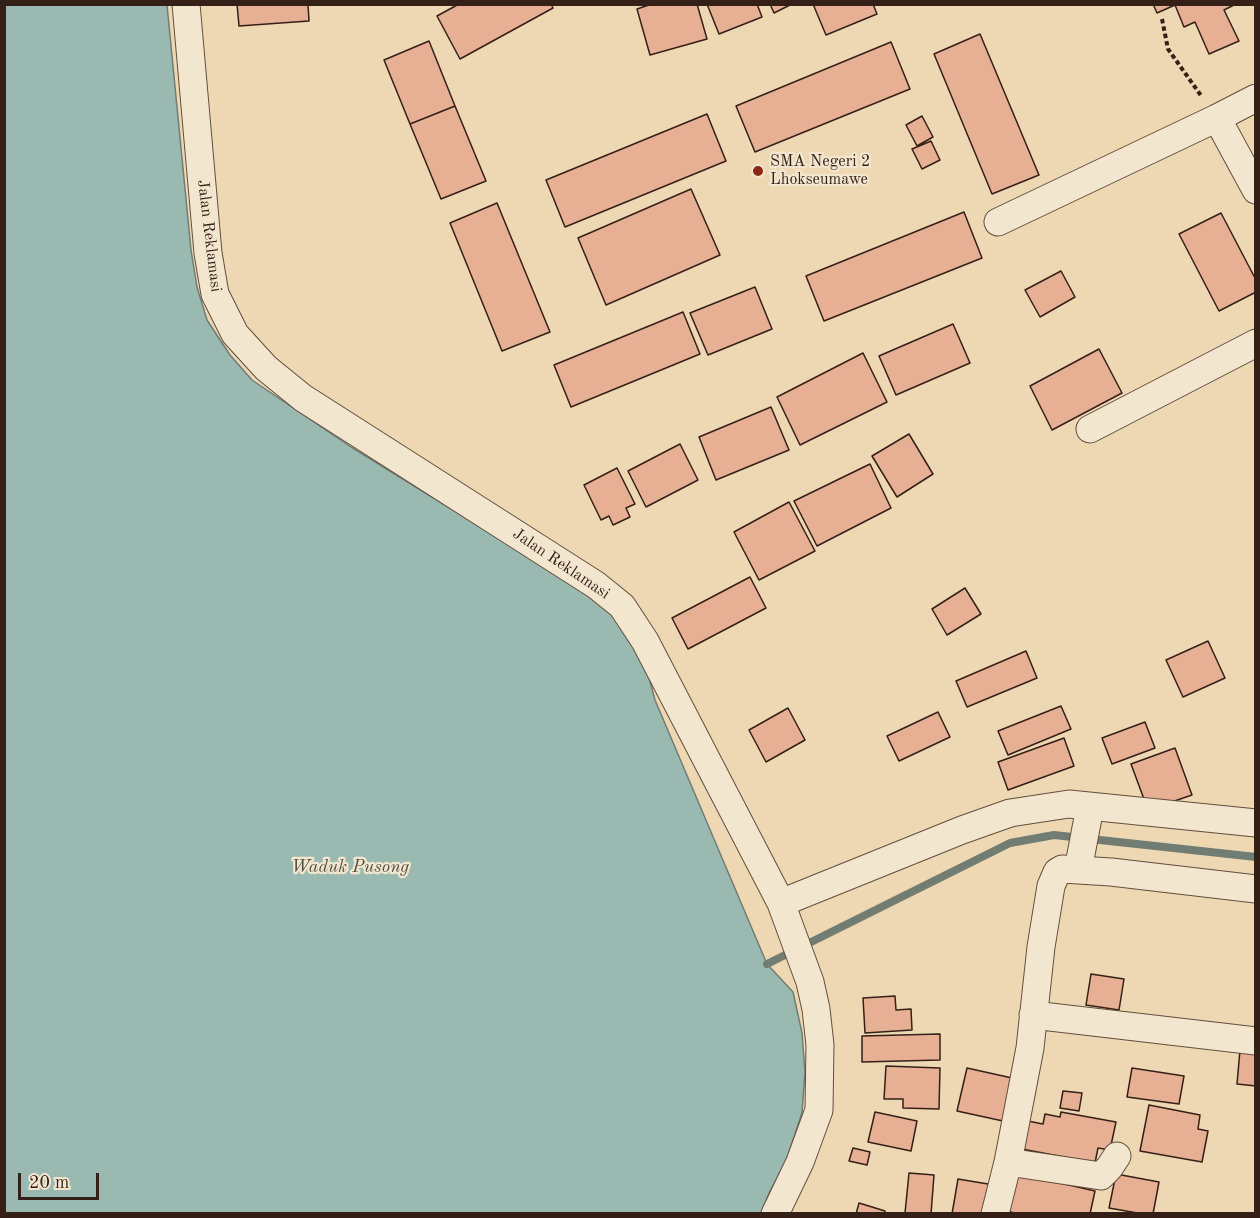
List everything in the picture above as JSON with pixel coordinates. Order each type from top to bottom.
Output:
[{"type":"street","name":"Jalan Reklamasi","points":[[186,4],[208,253],[215,294],[235,334],[266,368],[303,398],[596,585],[622,606],[645,641],[783,910],[810,982],[816,1009],[820,1045],[819,1110],[800,1162],[775,1214]]},
{"type":"street","points":[[998,222],[1256,98]]},
{"type":"street","points":[[1217,118],[1256,190]]},
{"type":"street","points":[[1090,429],[1256,343]]},
{"type":"street","points":[[783,910],[962,830],[1010,813],[1069,804],[1089,811],[1256,823]]},
{"type":"street","points":[[1079,865],[1089,811]]},
{"type":"street","points":[[995,1214],[1008,1162],[1030,1048],[1041,947],[1051,886],[1057,872],[1079,865],[1111,872],[1256,889]]},
{"type":"street","points":[[1033,1015],[1256,1041]]},
{"type":"street","points":[[1008,1162],[1101,1176],[1117,1156]]},
{"type":"path","points":[[1162,19],[1168,49],[1217,118]]},
{"type":"water","name":"Waduk Pusong","points":[[5,5],[167,5],[191,250],[197,287],[207,320],[230,355],[252,380],[351,447],[581,589],[611,614],[633,644],[648,674],[655,700],[767,964],[793,992],[802,1033],[805,1072],[802,1113],[785,1164],[761,1213],[5,1214]]},
{"type":"building","points":[[237,4],[308,4],[309,21],[239,26]]},
{"type":"building","points":[[459,4],[551,4],[553,8],[460,59],[437,16]]},
{"type":"building","points":[[652,4],[697,4],[707,39],[650,55],[637,9]]},
{"type":"building","points":[[707,4],[757,4],[762,17],[719,34]]},
{"type":"building","points":[[770,4],[792,4],[774,13]]},
{"type":"building","points":[[813,4],[873,4],[877,14],[826,35]]},
{"type":"building","points":[[1153,4],[1236,4],[1224,10],[1239,41],[1209,54],[1195,22],[1184,27],[1175,5],[1157,13]]},
{"type":"building","points":[[980,34],[1039,175],[992,194],[934,54]]},
{"type":"building","points":[[429,41],[455,106],[410,124],[384,60]]},
{"type":"building","points":[[891,42],[910,89],[755,152],[736,106]]},
{"type":"building","points":[[455,106],[486,181],[441,199],[410,124]]},
{"type":"building","points":[[707,114],[726,161],[565,227],[546,180]]},
{"type":"building","points":[[922,116],[933,137],[917,146],[906,125]]},
{"type":"building","points":[[931,141],[940,160],[922,169],[912,149]]},
{"type":"building","points":[[691,189],[720,255],[606,305],[578,238]]},
{"type":"building","points":[[497,203],[550,332],[502,351],[450,223]]},
{"type":"building","points":[[964,212],[982,258],[824,321],[806,276]]},
{"type":"building","points":[[1221,213],[1256,280],[1256,292],[1219,311],[1179,234]]},
{"type":"building","points":[[1061,271],[1075,297],[1040,317],[1025,290]]},
{"type":"building","points":[[755,287],[772,329],[708,355],[690,313]]},
{"type":"building","points":[[683,312],[700,354],[571,407],[554,365]]},
{"type":"building","points":[[953,324],[970,363],[896,395],[879,356]]},
{"type":"building","points":[[1099,349],[1122,393],[1052,430],[1030,386]]},
{"type":"building","points":[[863,353],[887,402],[800,445],[777,397]]},
{"type":"building","points":[[771,407],[789,450],[716,480],[699,437]]},
{"type":"building","points":[[909,434],[933,474],[897,497],[872,456]]},
{"type":"building","points":[[680,444],[698,480],[646,507],[628,471]]},
{"type":"building","points":[[870,464],[891,508],[817,546],[794,501]]},
{"type":"building","points":[[617,468],[635,504],[626,508],[630,517],[613,525],[609,516],[601,520],[584,485]]},
{"type":"building","points":[[789,502],[815,551],[759,580],[734,532]]},
{"type":"building","points":[[750,577],[766,608],[688,649],[672,618]]},
{"type":"building","points":[[965,588],[981,614],[947,635],[932,609]]},
{"type":"building","points":[[1208,641],[1225,678],[1183,697],[1166,660]]},
{"type":"building","points":[[1026,651],[1037,678],[967,707],[956,681]]},
{"type":"building","points":[[1061,706],[1071,729],[1008,755],[998,731]]},
{"type":"building","points":[[788,708],[805,740],[766,762],[749,730]]},
{"type":"building","points":[[938,712],[950,737],[899,761],[887,736]]},
{"type":"building","points":[[1145,722],[1155,748],[1112,764],[1102,738]]},
{"type":"building","points":[[1064,738],[1074,766],[1008,790],[998,762]]},
{"type":"building","points":[[1175,748],[1192,795],[1148,810],[1131,764]]},
{"type":"building","points":[[1091,974],[1124,979],[1119,1010],[1086,1005]]},
{"type":"building","points":[[895,996],[896,1010],[911,1009],[912,1030],[865,1033],[863,998]]},
{"type":"building","points":[[940,1034],[940,1060],[862,1062],[862,1036]]},
{"type":"building","points":[[1240,1050],[1256,1051],[1256,1086],[1237,1084]]},
{"type":"building","points":[[886,1066],[940,1068],[939,1109],[903,1108],[903,1099],[884,1099]]},
{"type":"building","points":[[967,1068],[1012,1078],[1003,1121],[957,1111]]},
{"type":"building","points":[[1132,1068],[1184,1076],[1179,1104],[1127,1097]]},
{"type":"building","points":[[1063,1091],[1082,1093],[1079,1111],[1060,1108]]},
{"type":"building","points":[[1149,1105],[1200,1115],[1198,1129],[1208,1131],[1202,1162],[1140,1151]]},
{"type":"building","points":[[875,1112],[917,1121],[911,1151],[868,1142]]},
{"type":"building","points":[[1061,1112],[1116,1122],[1110,1150],[1098,1148],[1095,1163],[1022,1149],[1028,1121],[1043,1124],[1045,1114],[1060,1117]]},
{"type":"building","points":[[853,1148],[870,1152],[867,1165],[849,1161]]},
{"type":"building","points":[[909,1173],[934,1175],[931,1214],[905,1213]]},
{"type":"building","points":[[1017,1173],[1095,1191],[1090,1214],[1017,1214],[1008,1211]]},
{"type":"building","points":[[1116,1174],[1159,1182],[1153,1214],[1109,1208]]},
{"type":"building","points":[[958,1179],[994,1185],[988,1214],[952,1214]]},
{"type":"building","points":[[859,1203],[885,1211],[884,1214],[856,1214]]},
{"type":"waterway","points":[[767,964],[1010,843],[1054,835],[1256,857]]},
{"type":"place","name":"SMA Negeri 2 Lhokseumawe","points":[[758,171]]}]
